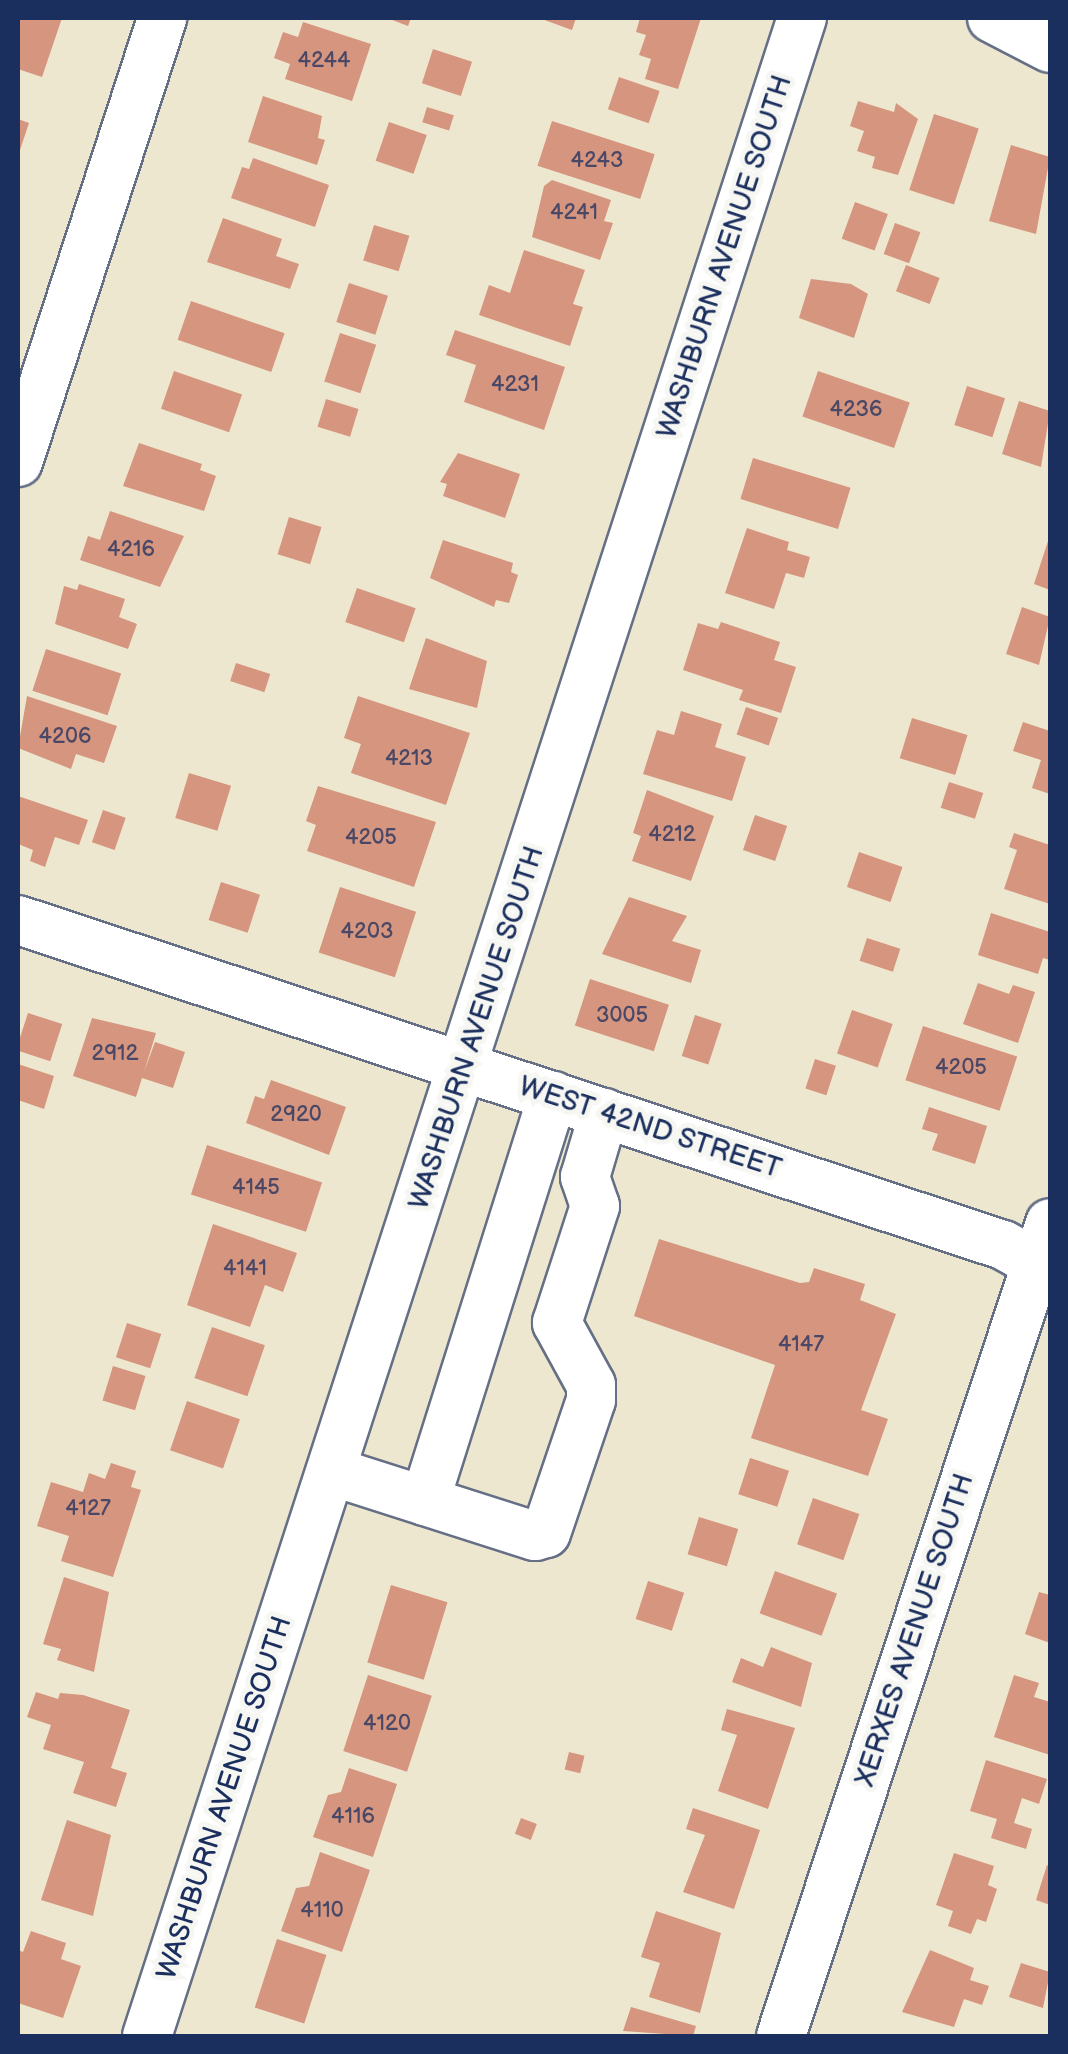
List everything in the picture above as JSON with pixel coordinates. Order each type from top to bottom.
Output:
[{"type":"street","points":[[18,462],[162,18]]},
{"type":"street","name":"WASHBURN AVENUE SOUTH","points":[[148,2036],[802,18]]},
{"type":"street","points":[[992,18],[1050,48]]},
{"type":"street","name":"WEST 42ND STREET","points":[[18,920],[1003,1244],[1046,1253]]},
{"type":"street","points":[[425,1501],[553,1096]]},
{"type":"street","points":[[331,1471],[535,1536],[552,1523],[591,1400],[591,1386],[558,1323],[595,1206],[585,1177],[604,1113]]},
{"type":"street","points":[[533,1161],[585,1177]]},
{"type":"street","name":"XERXES AVENUE SOUTH","points":[[780,2036],[1046,1253]]},
{"type":"building","points":[[18,18],[62,18],[42,77],[18,69]]},
{"type":"building","points":[[387,18],[411,18],[408,26]]},
{"type":"building","points":[[539,18],[576,18],[572,30]]},
{"type":"building","points":[[640,18],[701,18],[678,89],[645,79],[651,59],[639,55],[646,35],[636,32]]},
{"type":"building","points":[[303,22],[371,44],[352,101],[285,79],[290,64],[274,58],[283,32],[298,37]]},
{"type":"building","points":[[433,49],[472,62],[461,96],[422,83]]},
{"type":"building","points":[[619,77],[660,91],[649,123],[608,109]]},
{"type":"building","points":[[263,96],[322,116],[318,138],[325,140],[317,165],[248,142]]},
{"type":"building","points":[[858,101],[894,112],[896,103],[918,119],[898,175],[872,168],[875,157],[857,151],[864,131],[850,126]]},
{"type":"building","points":[[427,107],[454,115],[449,130],[422,122]]},
{"type":"building","points":[[934,114],[979,129],[954,205],[909,190]]},
{"type":"building","points":[[18,119],[29,123],[18,156]]},
{"type":"building","points":[[552,121],[655,154],[640,199],[537,166]]},
{"type":"building","points":[[389,122],[427,135],[413,174],[376,161]]},
{"type":"building","points":[[1011,145],[1050,157],[1036,234],[989,221]]},
{"type":"building","points":[[253,158],[329,185],[315,227],[231,198],[242,167],[249,169]]},
{"type":"building","points":[[552,180],[611,200],[604,221],[613,223],[600,260],[532,237],[544,186]]},
{"type":"building","points":[[855,202],[888,214],[875,251],[842,239]]},
{"type":"building","points":[[223,218],[282,239],[276,256],[299,264],[290,289],[207,262]]},
{"type":"building","points":[[895,223],[920,232],[909,263],[884,254]]},
{"type":"building","points":[[374,225],[409,236],[399,271],[363,260]]},
{"type":"building","points":[[524,250],[585,270],[573,304],[583,307],[570,346],[479,315],[489,285],[510,293]]},
{"type":"building","points":[[906,265],[940,278],[930,304],[896,291]]},
{"type":"building","points":[[811,279],[851,284],[868,294],[854,338],[799,318]]},
{"type":"building","points":[[349,283],[388,296],[375,335],[336,322]]},
{"type":"building","points":[[191,301],[285,333],[271,372],[178,340]]},
{"type":"building","points":[[455,330],[565,367],[544,430],[464,402],[476,365],[446,355]]},
{"type":"building","points":[[340,333],[376,345],[360,393],[324,382]]},
{"type":"building","points":[[174,371],[242,394],[229,432],[161,409]]},
{"type":"building","points":[[818,371],[910,403],[894,448],[802,416]]},
{"type":"building","points":[[967,386],[1005,398],[992,437],[954,425]]},
{"type":"building","points":[[326,399],[359,409],[350,437],[318,427]]},
{"type":"building","points":[[1019,401],[1050,411],[1041,467],[1002,454]]},
{"type":"building","points":[[139,443],[202,464],[200,470],[216,476],[204,511],[123,486]]},
{"type":"building","points":[[458,453],[520,474],[505,518],[443,496],[447,484],[440,482]]},
{"type":"building","points":[[753,458],[851,488],[838,529],[740,499]]},
{"type":"building","points":[[110,511],[184,536],[160,587],[80,560],[88,536],[100,540]]},
{"type":"building","points":[[289,517],[322,527],[310,564],[278,554]]},
{"type":"building","points":[[747,528],[789,542],[787,550],[810,557],[804,578],[786,573],[774,609],[725,593]]},
{"type":"building","points":[[1050,535],[1050,590],[1034,584]]},
{"type":"building","points":[[443,540],[513,563],[511,572],[518,575],[509,603],[496,600],[494,607],[430,578]]},
{"type":"building","points":[[79,584],[125,599],[119,617],[137,624],[128,649],[55,624],[64,586],[77,590]]},
{"type":"building","points":[[357,588],[416,608],[404,642],[345,622]]},
{"type":"building","points":[[1022,607],[1050,617],[1039,665],[1006,654]]},
{"type":"building","points":[[721,622],[780,642],[774,660],[796,667],[781,713],[739,700],[743,690],[683,670],[698,623],[718,629]]},
{"type":"building","points":[[426,638],[487,661],[477,708],[409,689]]},
{"type":"building","points":[[46,649],[121,673],[108,715],[32,691]]},
{"type":"building","points":[[236,663],[270,674],[264,692],[230,681]]},
{"type":"building","points":[[27,696],[117,726],[104,763],[76,754],[71,769],[18,748]]},
{"type":"building","points":[[358,696],[470,733],[446,805],[351,773],[361,744],[344,738]]},
{"type":"building","points":[[746,707],[778,718],[769,745],[737,734]]},
{"type":"building","points":[[681,711],[722,724],[715,747],[746,757],[732,801],[643,774],[657,730],[674,735]]},
{"type":"building","points":[[912,718],[967,735],[955,775],[900,758]]},
{"type":"building","points":[[1023,722],[1050,731],[1050,794],[1032,788],[1041,760],[1013,751]]},
{"type":"building","points":[[189,773],[231,786],[217,831],[175,818]]},
{"type":"building","points":[[949,782],[983,793],[975,819],[941,808]]},
{"type":"building","points":[[318,786],[436,822],[414,887],[307,851],[316,825],[306,821]]},
{"type":"building","points":[[647,790],[714,816],[691,881],[632,861],[641,836],[633,833]]},
{"type":"building","points":[[18,796],[88,820],[79,845],[55,837],[45,867],[30,861],[33,850],[18,844]]},
{"type":"building","points":[[103,810],[126,818],[115,850],[92,842]]},
{"type":"building","points":[[755,815],[787,826],[775,861],[743,850]]},
{"type":"building","points":[[1014,833],[1050,845],[1050,904],[1004,889],[1017,850],[1009,847]]},
{"type":"building","points":[[859,852],[902,867],[890,902],[847,887]]},
{"type":"building","points":[[221,882],[260,895],[248,933],[209,920]]},
{"type":"building","points":[[340,887],[416,912],[395,977],[319,953]]},
{"type":"building","points":[[629,897],[687,916],[672,941],[701,950],[691,983],[602,954]]},
{"type":"building","points":[[991,913],[1050,932],[1050,960],[1043,958],[1038,974],[978,955]]},
{"type":"building","points":[[867,938],[900,949],[893,972],[860,961]]},
{"type":"building","points":[[590,979],[669,1005],[654,1051],[575,1026]]},
{"type":"building","points":[[978,983],[1009,994],[1013,985],[1035,992],[1018,1043],[963,1024]]},
{"type":"building","points":[[852,1010],[893,1024],[878,1067],[837,1053]]},
{"type":"building","points":[[28,1013],[62,1024],[50,1061],[18,1051]]},
{"type":"building","points":[[695,1015],[722,1024],[708,1065],[682,1056]]},
{"type":"building","points":[[92,1018],[156,1033],[144,1072],[155,1042],[185,1052],[173,1088],[142,1078],[136,1097],[73,1076]]},
{"type":"building","points":[[923,1026],[1017,1057],[1000,1111],[905,1080]]},
{"type":"building","points":[[815,1059],[836,1066],[826,1095],[805,1088]]},
{"type":"building","points":[[18,1064],[54,1076],[44,1109],[18,1100]]},
{"type":"building","points":[[271,1080],[346,1107],[329,1155],[246,1123],[255,1096],[264,1099]]},
{"type":"building","points":[[929,1107],[987,1126],[975,1164],[932,1150],[938,1134],[922,1129]]},
{"type":"building","points":[[207,1145],[322,1182],[306,1232],[191,1194]]},
{"type":"building","points":[[213,1224],[297,1253],[283,1292],[265,1285],[250,1327],[187,1305]]},
{"type":"building","points":[[659,1239],[800,1283],[809,1282],[814,1268],[865,1284],[860,1300],[896,1314],[861,1410],[888,1419],[868,1476],[751,1438],[775,1365],[634,1316]]},
{"type":"building","points":[[127,1323],[161,1334],[150,1368],[116,1357]]},
{"type":"building","points":[[212,1327],[265,1345],[247,1396],[194,1378]]},
{"type":"building","points":[[113,1366],[146,1376],[135,1410],[102,1400]]},
{"type":"building","points":[[187,1401],[240,1419],[223,1468],[170,1450]]},
{"type":"building","points":[[750,1458],[789,1471],[777,1507],[738,1494]]},
{"type":"building","points":[[111,1463],[136,1471],[131,1487],[141,1490],[113,1577],[61,1561],[69,1536],[37,1526],[51,1482],[83,1492],[89,1473],[105,1479]]},
{"type":"building","points":[[813,1498],[859,1514],[843,1560],[797,1544]]},
{"type":"building","points":[[699,1517],[738,1529],[727,1566],[688,1554]]},
{"type":"building","points":[[775,1571],[837,1594],[822,1636],[760,1613]]},
{"type":"building","points":[[64,1577],[109,1592],[94,1672],[57,1660],[61,1649],[43,1644]]},
{"type":"building","points":[[648,1581],[684,1593],[672,1631],[636,1619]]},
{"type":"building","points":[[391,1585],[447,1602],[424,1680],[367,1662]]},
{"type":"building","points":[[1039,1592],[1050,1595],[1050,1643],[1025,1634]]},
{"type":"building","points":[[771,1647],[812,1663],[801,1707],[732,1682],[741,1658],[763,1667]]},
{"type":"building","points":[[368,1675],[432,1696],[407,1772],[343,1751]]},
{"type":"building","points":[[1014,1675],[1039,1683],[1034,1697],[1050,1702],[1050,1755],[994,1737]]},
{"type":"building","points":[[36,1692],[58,1699],[60,1693],[83,1695],[130,1710],[111,1768],[127,1773],[116,1807],[73,1793],[84,1762],[43,1749],[51,1725],[27,1717]]},
{"type":"building","points":[[727,1709],[795,1728],[768,1809],[718,1791],[737,1735],[721,1730]]},
{"type":"building","points":[[569,1752],[585,1756],[580,1773],[565,1769]]},
{"type":"building","points":[[986,1760],[1047,1779],[1039,1804],[1022,1798],[1014,1823],[1032,1829],[1026,1849],[991,1838],[997,1819],[970,1811]]},
{"type":"building","points":[[349,1768],[397,1784],[373,1857],[313,1837],[328,1795],[341,1792]]},
{"type":"building","points":[[693,1808],[760,1830],[734,1909],[683,1892],[705,1835],[686,1829]]},
{"type":"building","points":[[521,1818],[537,1824],[531,1840],[515,1834]]},
{"type":"building","points":[[67,1820],[111,1835],[93,1916],[41,1900]]},
{"type":"building","points":[[320,1852],[370,1870],[342,1952],[281,1931],[296,1888],[309,1886]]},
{"type":"building","points":[[954,1853],[994,1866],[988,1885],[997,1889],[986,1922],[977,1919],[971,1934],[948,1926],[953,1911],[936,1905]]},
{"type":"building","points":[[1047,1865],[1050,1867],[1050,1905],[1036,1900]]},
{"type":"building","points":[[656,1911],[721,1933],[700,2013],[649,1997],[660,1963],[641,1957]]},
{"type":"building","points":[[31,1931],[66,1943],[61,1959],[81,1966],[63,2018],[18,2003],[18,1950],[23,1952]]},
{"type":"building","points":[[277,1939],[326,1955],[304,2024],[255,2007]]},
{"type":"building","points":[[930,1950],[974,1968],[970,1980],[989,1986],[982,2005],[964,1999],[954,2027],[902,2012]]},
{"type":"building","points":[[1021,1963],[1050,1972],[1043,2008],[1009,1997]]},
{"type":"building","points":[[631,2007],[696,2026],[693,2036],[623,2031]]}]
